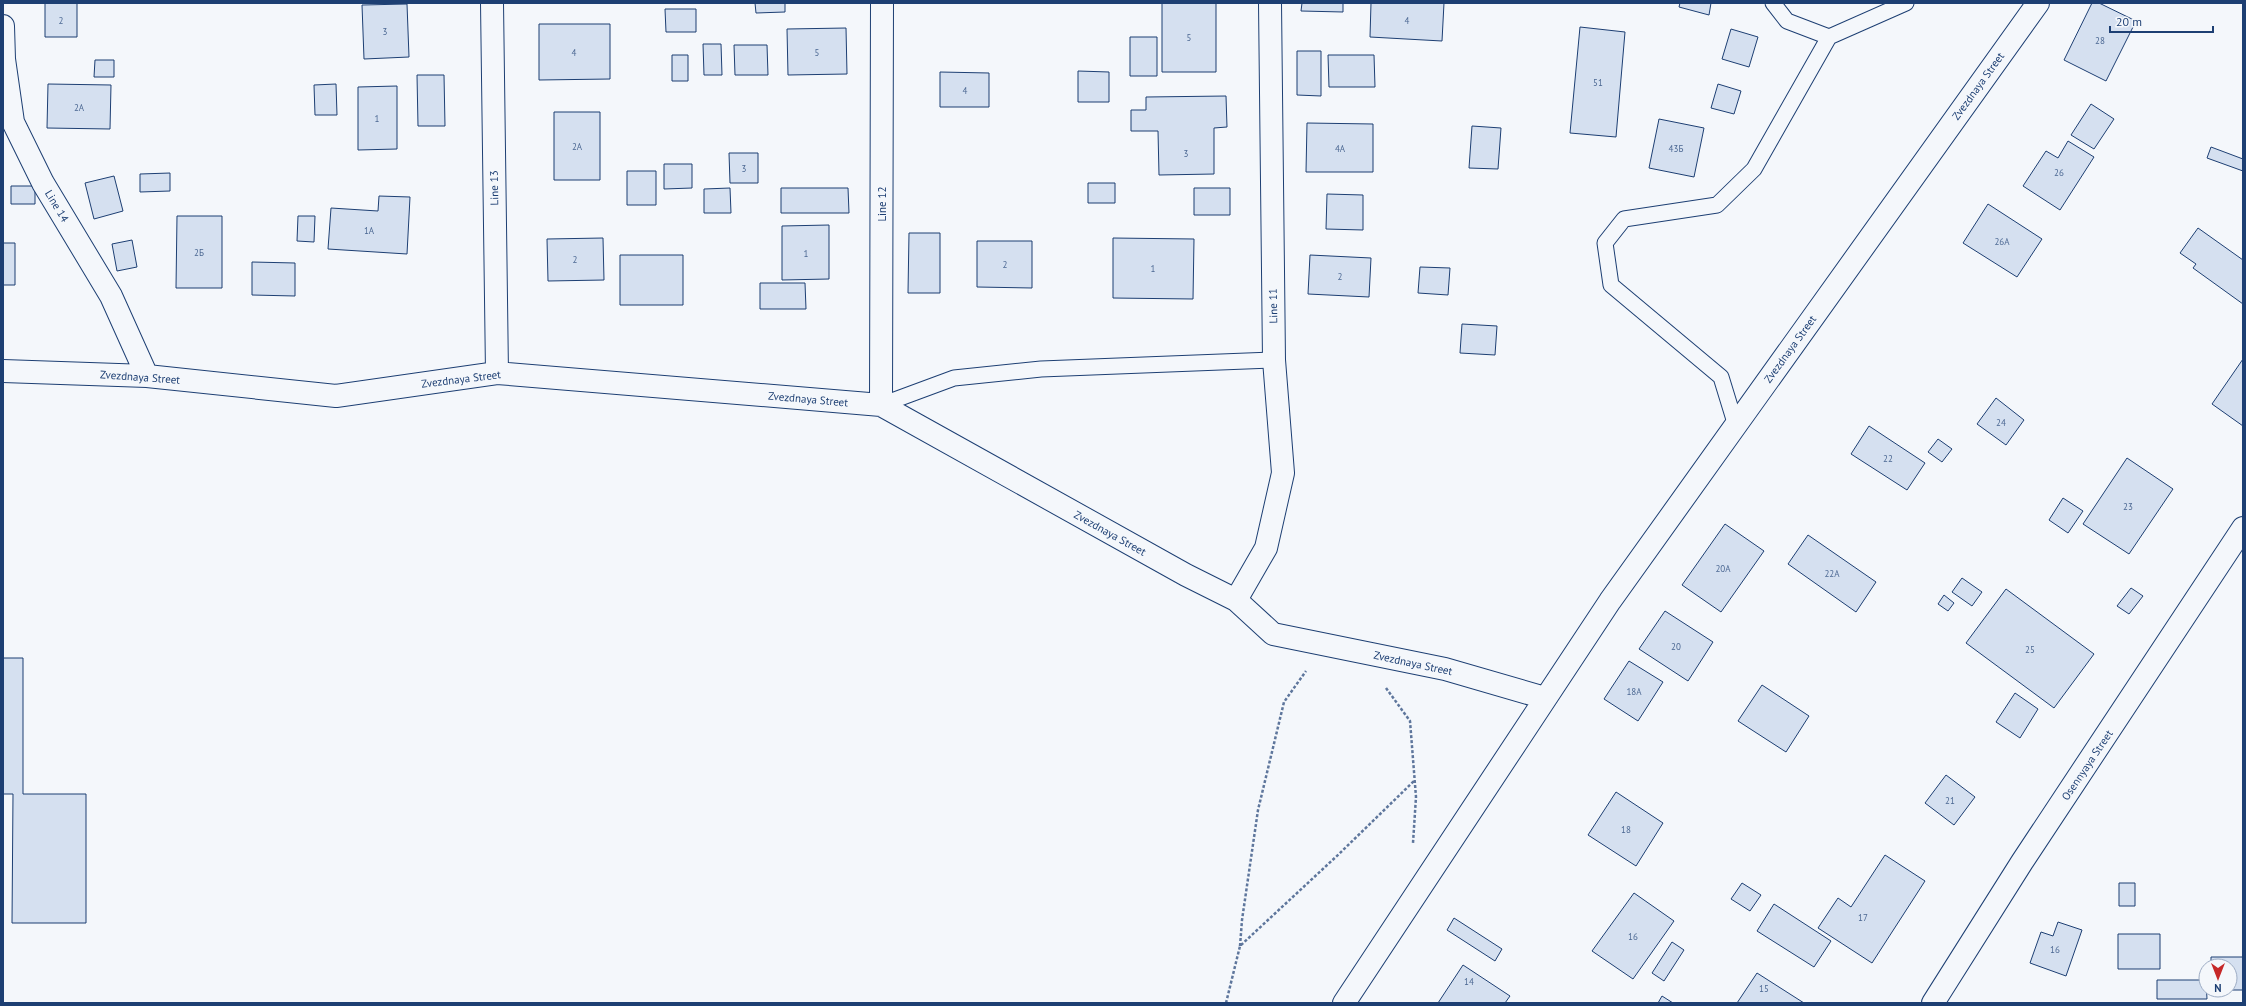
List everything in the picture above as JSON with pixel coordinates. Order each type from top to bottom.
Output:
[{"type":"street","name":"Line 13","points":[[492,3],[497,373]]},
{"type":"street","name":"Line 12","points":[[881,405],[882,3]]},
{"type":"street","name":"Line 11","points":[[1236,600],[1266,548],[1283,473],[1274,360],[1270,3]]},
{"type":"street","name":"Zvezdnaya Street","points":[[1344,1003],[1610,601],[2038,3]]},
{"type":"street","name":"Line 14","points":[[3,26],[4,59],[12,122],[43,182],[111,296],[147,376]]},
{"type":"street","name":"Zvezdnaya Street","points":[[3,371],[147,376],[336,396],[497,373],[881,405],[1186,575],[1236,600],[1273,634],[1445,669],[1545,698]]},
{"type":"street","name":"Osennyaya Street","points":[[1933,1003],[2022,862],[2243,528]]},
{"type":"lane","points":[[1773,3],[1787,21],[1829,37]]},
{"type":"lane","points":[[1736,426],[1721,377],[1671,333],[1611,285],[1605,243],[1624,218],[1717,205],[1754,169],[1829,37],[1906,3]]},
{"type":"lane","points":[[881,405],[954,378],[1041,369],[1274,360]]},
{"type":"path","points":[[1226,1003],[1240,946],[1242,920],[1258,810],[1284,702],[1308,668],[1309,641]]},
{"type":"path","points":[[1360,652],[1410,721],[1416,797],[1413,849]]},
{"type":"path","points":[[1240,946],[1339,854],[1415,780]]},
{"type":"building","points":[[45,3],[77,3],[77,37],[45,37]]},
{"type":"building","points":[[755,3],[785,3],[785,12],[756,13]]},
{"type":"building","points":[[1162,3],[1216,3],[1216,72],[1162,72]]},
{"type":"building","points":[[1302,3],[1343,3],[1343,12],[1301,11]]},
{"type":"building","points":[[1371,3],[1444,3],[1442,41],[1370,37]]},
{"type":"building","points":[[1680,3],[1711,3],[1709,15],[1679,7]]},
{"type":"building","points":[[2092,3],[2099,3],[2136,21],[2106,81],[2064,60]]},
{"type":"building","points":[[407,4],[409,57],[364,59],[362,5]]},
{"type":"building","points":[[665,9],[696,9],[696,32],[666,32]]},
{"type":"building","points":[[539,24],[610,24],[610,79],[539,80]]},
{"type":"building","points":[[1580,27],[1625,32],[1616,137],[1570,133]]},
{"type":"building","points":[[846,28],[847,74],[788,75],[787,29]]},
{"type":"building","points":[[1731,29],[1758,37],[1749,67],[1722,59]]},
{"type":"building","points":[[1130,37],[1157,37],[1157,76],[1130,76]]},
{"type":"building","points":[[703,44],[721,44],[722,75],[704,75]]},
{"type":"building","points":[[734,45],[767,45],[768,75],[735,75]]},
{"type":"building","points":[[1297,51],[1321,51],[1321,96],[1297,95]]},
{"type":"building","points":[[672,55],[688,55],[688,81],[672,81]]},
{"type":"building","points":[[1328,55],[1374,55],[1375,87],[1329,87]]},
{"type":"building","points":[[95,60],[114,60],[114,77],[94,77]]},
{"type":"building","points":[[1078,71],[1109,72],[1109,102],[1078,102]]},
{"type":"building","points":[[940,72],[989,73],[989,107],[940,107]]},
{"type":"building","points":[[417,75],[444,75],[445,126],[418,126]]},
{"type":"building","points":[[48,84],[111,85],[110,129],[47,128]]},
{"type":"building","points":[[336,84],[337,115],[315,115],[314,85]]},
{"type":"building","points":[[1718,84],[1741,91],[1734,114],[1711,108]]},
{"type":"building","points":[[397,86],[397,149],[358,150],[358,87]]},
{"type":"building","points":[[1226,96],[1227,127],[1214,128],[1214,174],[1159,175],[1158,131],[1131,131],[1131,110],[1146,110],[1146,97]]},
{"type":"building","points":[[2091,104],[2114,119],[2094,149],[2071,135]]},
{"type":"building","points":[[554,112],[600,112],[600,180],[554,180]]},
{"type":"building","points":[[1659,119],[1704,128],[1694,177],[1649,168]]},
{"type":"building","points":[[1307,123],[1373,124],[1373,172],[1306,172]]},
{"type":"building","points":[[1472,126],[1501,128],[1498,169],[1469,168]]},
{"type":"building","points":[[2068,141],[2094,157],[2060,210],[2023,186],[2046,151],[2058,158]]},
{"type":"building","points":[[2211,147],[2243,159],[2243,171],[2207,158]]},
{"type":"building","points":[[729,153],[758,153],[758,183],[730,183]]},
{"type":"building","points":[[664,164],[692,164],[692,188],[664,189]]},
{"type":"building","points":[[627,171],[656,171],[656,205],[627,205]]},
{"type":"building","points":[[170,173],[170,191],[140,192],[140,174]]},
{"type":"building","points":[[114,176],[123,211],[94,219],[85,183]]},
{"type":"building","points":[[1088,183],[1115,183],[1115,203],[1088,203]]},
{"type":"building","points":[[11,186],[35,186],[35,204],[11,204]]},
{"type":"building","points":[[730,188],[731,213],[704,213],[704,189]]},
{"type":"building","points":[[781,188],[848,188],[849,213],[781,213]]},
{"type":"building","points":[[1194,188],[1230,188],[1230,215],[1194,215]]},
{"type":"building","points":[[1327,194],[1363,195],[1363,230],[1326,229]]},
{"type":"building","points":[[379,196],[410,197],[407,254],[328,249],[331,208],[378,211]]},
{"type":"building","points":[[1988,204],[2042,239],[2017,277],[1963,243]]},
{"type":"building","points":[[177,216],[222,216],[222,288],[176,288]]},
{"type":"building","points":[[298,216],[315,216],[314,242],[297,241]]},
{"type":"building","points":[[829,225],[829,279],[782,280],[782,226]]},
{"type":"building","points":[[2198,228],[2243,260],[2243,304],[2193,268],[2196,264],[2180,253]]},
{"type":"building","points":[[909,233],[940,233],[940,293],[908,293]]},
{"type":"building","points":[[603,238],[604,280],[548,281],[547,239]]},
{"type":"building","points":[[1113,238],[1194,239],[1193,299],[1113,298]]},
{"type":"building","points":[[132,240],[137,267],[117,271],[112,244]]},
{"type":"building","points":[[977,241],[1032,241],[1032,288],[977,287]]},
{"type":"building","points":[[3,243],[15,243],[15,285],[3,285]]},
{"type":"building","points":[[620,255],[683,255],[683,305],[620,305]]},
{"type":"building","points":[[1310,255],[1371,258],[1369,297],[1308,294]]},
{"type":"building","points":[[252,262],[295,263],[295,296],[252,295]]},
{"type":"building","points":[[1420,267],[1450,268],[1448,295],[1418,293]]},
{"type":"building","points":[[760,283],[805,283],[806,309],[760,309]]},
{"type":"building","points":[[1462,324],[1497,326],[1495,355],[1460,353]]},
{"type":"building","points":[[2243,359],[2243,426],[2212,404]]},
{"type":"building","points":[[1996,398],[2024,420],[2006,445],[1977,424]]},
{"type":"building","points":[[1869,426],[1925,463],[1907,490],[1851,454]]},
{"type":"building","points":[[1938,439],[1952,449],[1942,462],[1928,452]]},
{"type":"building","points":[[2127,458],[2173,489],[2129,554],[2083,524]]},
{"type":"building","points":[[2063,498],[2083,511],[2068,533],[2049,520]]},
{"type":"building","points":[[1725,524],[1764,551],[1721,612],[1682,585]]},
{"type":"building","points":[[1808,535],[1876,582],[1856,612],[1788,564]]},
{"type":"building","points":[[1962,578],[1982,592],[1972,606],[1952,592]]},
{"type":"building","points":[[2131,588],[2143,596],[2129,614],[2117,606]]},
{"type":"building","points":[[2006,589],[2094,654],[2054,708],[1966,643]]},
{"type":"building","points":[[1944,595],[1954,603],[1948,611],[1938,604]]},
{"type":"building","points":[[1665,611],[1713,642],[1688,681],[1639,649]]},
{"type":"building","points":[[3,658],[23,658],[23,794],[86,794],[86,923],[12,923],[13,794],[3,794]]},
{"type":"building","points":[[1629,661],[1663,682],[1638,721],[1604,699]]},
{"type":"building","points":[[1762,685],[1809,716],[1786,752],[1738,721]]},
{"type":"building","points":[[2015,693],[2038,709],[2020,738],[1996,722]]},
{"type":"building","points":[[1946,775],[1975,797],[1954,825],[1925,803]]},
{"type":"building","points":[[1616,792],[1663,823],[1636,866],[1588,835]]},
{"type":"building","points":[[1885,855],[1925,881],[1872,963],[1818,928],[1838,898],[1851,907]]},
{"type":"building","points":[[1742,883],[1761,895],[1750,911],[1731,899]]},
{"type":"building","points":[[2119,883],[2135,883],[2135,906],[2119,906]]},
{"type":"building","points":[[1634,893],[1674,921],[1633,979],[1592,951]]},
{"type":"building","points":[[1774,904],[1831,941],[1814,967],[1757,931]]},
{"type":"building","points":[[1454,918],[1502,949],[1495,961],[1447,930]]},
{"type":"building","points":[[2058,922],[2082,930],[2066,976],[2030,963],[2041,932],[2053,936]]},
{"type":"building","points":[[2118,934],[2160,934],[2160,969],[2118,969]]},
{"type":"building","points":[[1672,942],[1684,950],[1664,981],[1652,973]]},
{"type":"building","points":[[2243,957],[2243,990],[2238,990],[2238,958],[2211,958]]},
{"type":"building","points":[[1463,965],[1510,996],[1505,1003],[1438,1003]]},
{"type":"building","points":[[1757,973],[1804,1003],[1737,1003]]},
{"type":"building","points":[[2157,980],[2198,980],[2198,998],[2207,999],[2157,999]]},
{"type":"building","points":[[1662,996],[1673,1003],[1658,1003]]}]
